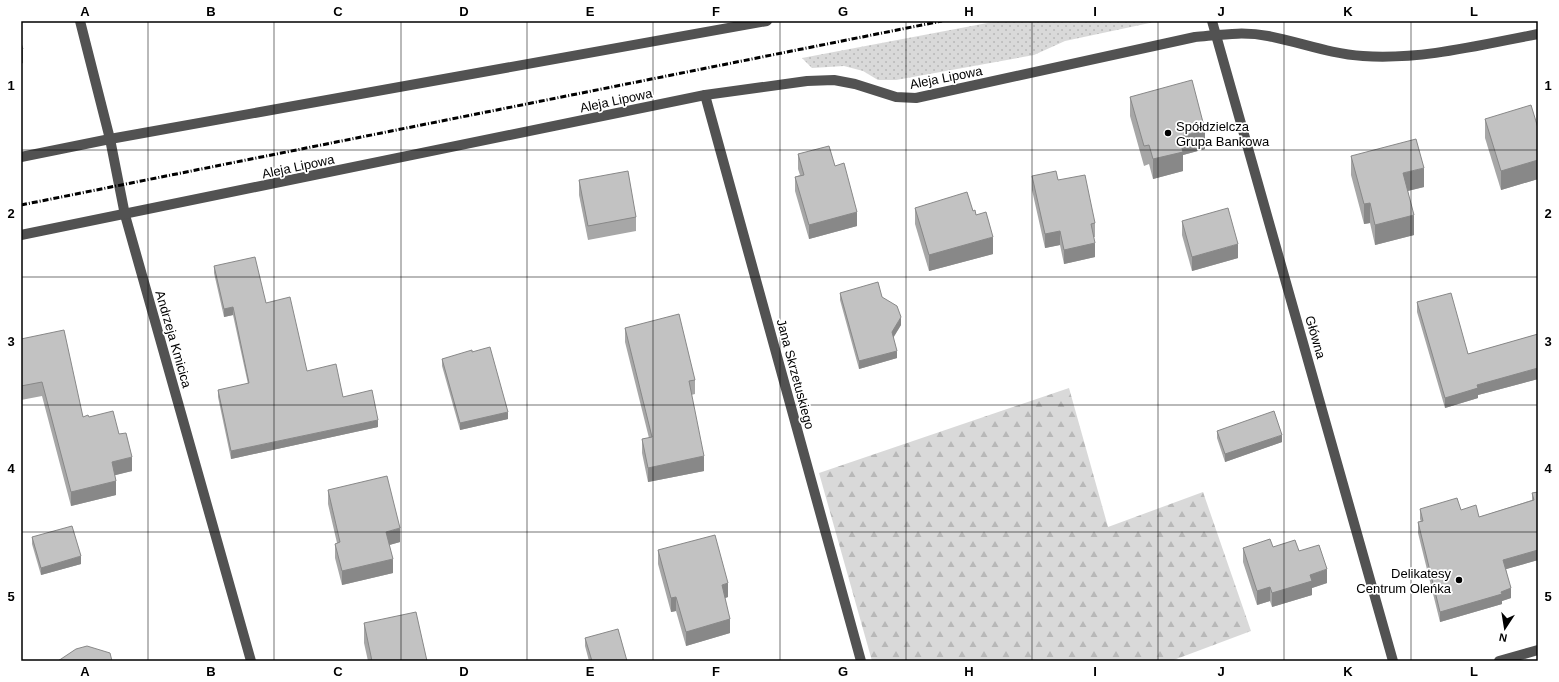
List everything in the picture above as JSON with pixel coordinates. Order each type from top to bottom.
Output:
[{"type":"street","name":"Andrzeja Kmicica","points":[[80,21],[110,139],[125,215],[251,661]]},
{"type":"street","points":[[21,157],[110,139],[767,21]]},
{"type":"street","name":"Główna","points":[[1212,21],[1393,661]]},
{"type":"street","name":"Aleja Lipowa","points":[[21,236],[705,95],[807,81],[834,80],[855,84],[896,97],[916,98],[1195,37],[1244,33],[1266,36],[1323,51],[1346,55],[1382,56],[1433,54],[1538,34]]},
{"type":"street","name":"Jana Skrzetuskiego","points":[[705,95],[862,661]]},
{"type":"street","points":[[1499,661],[1538,650]]},
{"type":"green space","points":[[998,21],[1159,21],[1065,41],[1034,55],[896,80],[878,80],[863,71],[844,66],[812,68],[802,58]]},
{"type":"green space","points":[[1069,388],[1108,527],[1203,492],[1251,631],[1171,661],[872,661],[819,473]]},
{"type":"building","name":"Spółdzielcza Grupa Bankowa","points":[[1192,80],[1205,130],[1179,137],[1183,152],[1153,159],[1149,145],[1144,146],[1130,97]]},
{"type":"building","points":[[1531,105],[1538,128],[1538,160],[1501,171],[1485,119]]},
{"type":"building","points":[[1416,139],[1424,168],[1403,173],[1414,215],[1375,225],[1370,203],[1364,204],[1351,156]]},
{"type":"building","points":[[829,146],[835,166],[844,163],[857,212],[809,225],[795,177],[804,175],[798,154]]},
{"type":"building","points":[[628,171],[636,217],[588,226],[579,180]]},
{"type":"building","points":[[1056,171],[1058,180],[1085,175],[1095,223],[1091,224],[1095,243],[1064,250],[1060,231],[1045,234],[1032,176]]},
{"type":"building","points":[[967,192],[973,211],[975,210],[976,215],[986,212],[993,237],[929,255],[915,208]]},
{"type":"building","points":[[1228,208],[1238,244],[1192,257],[1182,221]]},
{"type":"building","points":[[255,257],[266,303],[290,297],[307,371],[336,364],[343,397],[372,390],[378,420],[231,451],[218,390],[249,383],[233,307],[224,309],[214,266]]},
{"type":"building","points":[[878,282],[882,297],[897,306],[901,317],[892,332],[897,351],[859,361],[840,293]]},
{"type":"building","points":[[1451,293],[1468,354],[1538,334],[1538,368],[1477,385],[1478,388],[1445,398],[1417,302]]},
{"type":"building","points":[[679,314],[695,380],[689,381],[704,456],[648,468],[642,439],[652,437],[625,328]]},
{"type":"building","points":[[64,330],[83,417],[113,411],[119,434],[126,433],[132,457],[112,462],[116,481],[71,492],[42,382],[21,386],[21,339]]},
{"type":"building","points":[[490,347],[508,412],[460,423],[442,359],[472,350],[472,352]]},
{"type":"building","points":[[1274,411],[1282,435],[1225,454],[1217,431]]},
{"type":"building","points":[[387,476],[400,528],[386,532],[393,559],[342,571],[335,544],[340,542],[328,490]]},
{"type":"building","points":[[1538,492],[1538,550],[1503,560],[1511,588],[1501,592],[1502,594],[1440,612],[1418,522],[1423,521],[1420,509],[1457,498],[1461,510],[1476,505],[1479,517],[1534,500],[1532,493]]},
{"type":"building","points":[[72,526],[81,556],[41,568],[32,537]]},
{"type":"building","points":[[715,535],[728,583],[722,585],[730,619],[686,632],[676,597],[671,598],[658,550]]},
{"type":"building","points":[[1270,539],[1273,547],[1295,540],[1299,551],[1319,545],[1327,569],[1310,575],[1312,581],[1272,593],[1270,587],[1257,591],[1243,548]]},
{"type":"building","points":[[416,612],[427,661],[372,661],[364,623]]},
{"type":"building","points":[[618,629],[627,661],[592,661],[585,638]]},
{"type":"building","points":[[87,646],[110,653],[112,661],[58,661],[76,649]]},
{"type":"railway","points":[[21,205],[942,21]]},
{"type":"place","name":"Spółdzielcza Grupa Bankowa","points":[[1168,133]]},
{"type":"place","name":"Delikatesy Centrum Oleńka","points":[[1459,580]]}]
